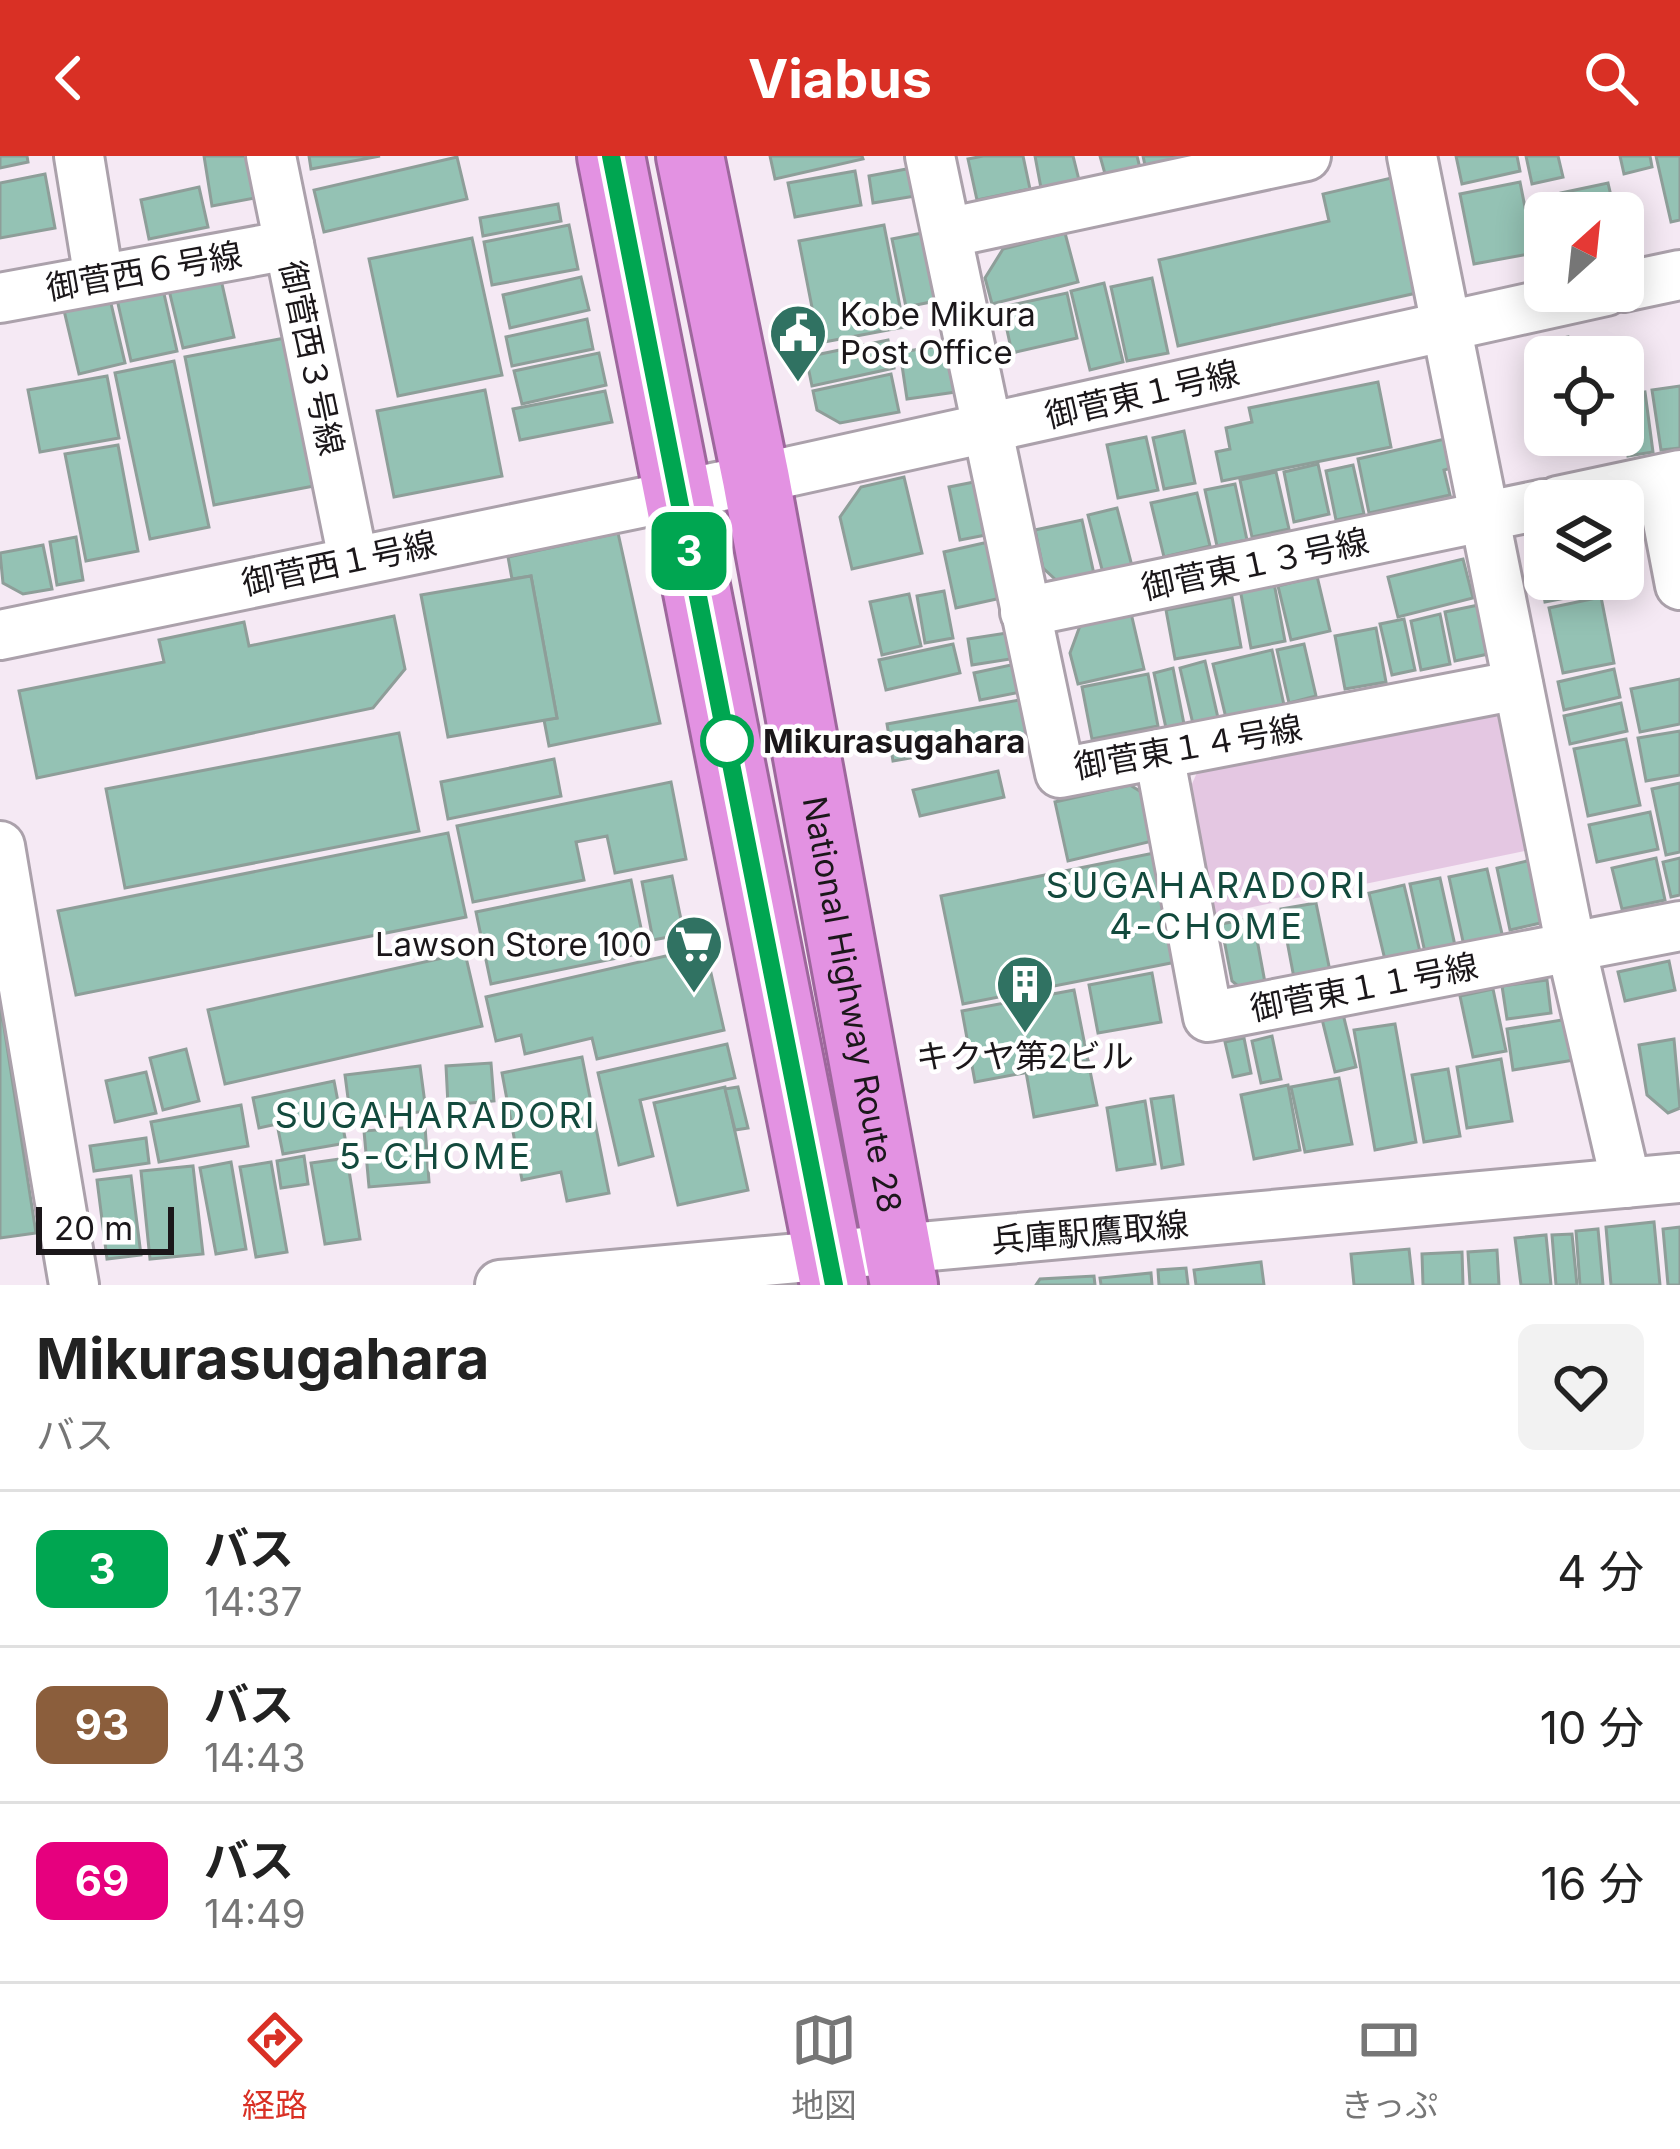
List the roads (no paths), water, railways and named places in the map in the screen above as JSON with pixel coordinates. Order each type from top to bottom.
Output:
[{"type":"highway","name":"National Highway Route 28","points":[[611,156],[831,1270]]},
{"type":"highway","name":"National Highway Route 28","points":[[690,156],[756,479],[901,1267]]},
{"type":"street","points":[[79,156],[99,279]]},
{"type":"street","name":"御菅西３号線","points":[[271,156],[353,560]]},
{"type":"street","name":"御菅東１４号線","points":[[930,156],[1060,773],[1518,686]]},
{"type":"street","points":[[947,232],[1306,156]]},
{"type":"street","points":[[1412,156],[1571,947],[1626,1183]]},
{"type":"street","name":"御菅西６号線","points":[[0,298],[289,245]]},
{"type":"street","points":[[1644,283],[1680,275]]},
{"type":"street","name":"御菅東１号線","points":[[678,494],[1524,309]]},
{"type":"street","points":[[1670,478],[1680,585]]},
{"type":"street","name":"御菅西１号線","points":[[0,635],[678,494]]},
{"type":"street","name":"御菅東１３号線","points":[[1025,612],[1524,508]]},
{"type":"street","name":"御菅東１１号線","points":[[1159,754],[1208,1017],[1571,947]]},
{"type":"street","points":[[0,845],[74,1285]]},
{"type":"street","points":[[1571,947],[1680,926]]},
{"type":"street","name":"兵庫駅鷹取線","points":[[500,1285],[901,1267],[1680,1178]]},
{"type":"place","name":"Kobe Mikura Post Office","points":[[798,384]]},
{"type":"place","name":"Mikurasugahara","points":[[727,741]]},
{"type":"place","name":"Lawson Store 100","points":[[694,995]]},
{"type":"place","name":"キクヤ第2ビル","points":[[1025,1035]]},
{"type":"district","name":"SUGAHARADORI 4-CHOME","points":[[1207,906]]},
{"type":"district","name":"SUGAHARADORI 5-CHOME","points":[[436,1136]]}]
